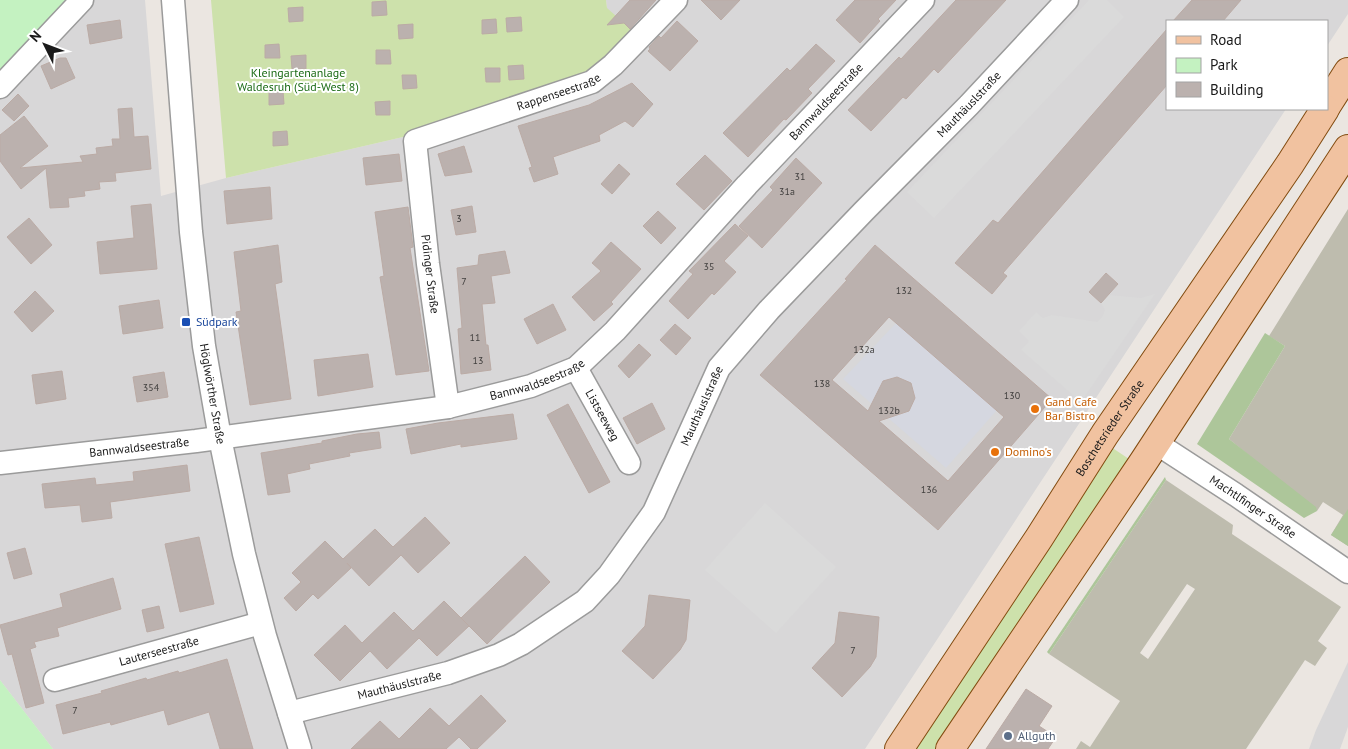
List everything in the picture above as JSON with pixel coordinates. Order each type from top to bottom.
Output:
[{"type":"main road","points":[[1328,103],[1347,73]]},
{"type":"main road","name":"Boschetsrieder Straße","points":[[899,749],[1039,538],[1105,434],[1324,110]]},
{"type":"main road","points":[[950,749],[1156,443],[1348,149]]},
{"type":"street","points":[[0,87],[82,0]]},
{"type":"street","name":"Höglwörther Straße","points":[[173,0],[192,242],[204,346],[220,438],[244,554],[261,624],[300,749]]},
{"type":"street","name":"Rappenseestraße","points":[[415,141],[592,82],[614,65],[676,0]]},
{"type":"street","name":"Bannwaldseestraße","points":[[0,463],[220,438],[448,407],[531,386],[576,368],[616,331],[747,185],[922,0]]},
{"type":"street","name":"Mauthäuslstraße","points":[[289,713],[448,673],[499,656],[521,644],[585,601],[610,575],[654,512],[719,368],[769,310],[969,106],[1067,0]]},
{"type":"street","name":"Pidinger Straße","points":[[415,141],[428,264],[448,407]]},
{"type":"street","name":"Listseeweg","points":[[576,368],[630,463]]},
{"type":"street","name":"Machtlfinger Straße","points":[[1156,443],[1348,572]]},
{"type":"street","name":"Lauterseestraße","points":[[55,680],[261,624]]},
{"type":"shaded area","points":[[79,0],[145,0],[161,196],[226,178],[403,137],[607,8],[606,0],[1348,0],[1348,14],[1328,44],[1328,20],[1166,20],[1166,110],[1285,110],[865,749],[53,749],[0,680],[0,83]]},
{"type":"shaded area","points":[[1089,0],[1107,0],[1124,17],[934,218],[907,192]]},
{"type":"shaded area","points":[[1348,209],[1348,546],[1331,535],[1343,515],[1323,502],[1317,511],[1229,439],[1285,346],[1269,336]]},
{"type":"shaded area","points":[[1155,294],[1079,405],[1074,396],[1021,350],[1029,341],[1019,331],[1036,312],[1043,318],[1052,315],[1097,322],[1103,316],[1105,310],[1101,303],[1108,295],[1141,298]]},
{"type":"shaded area","points":[[897,322],[997,410],[946,468],[843,379]]},
{"type":"shaded area","points":[[1166,480],[1233,525],[1232,534],[1341,607],[1318,641],[1327,648],[1315,666],[1305,660],[1246,749],[1076,749],[1081,741],[1090,747],[1120,701],[1049,654]],"holes":[[[1187,584],[1195,589],[1148,659],[1140,653]]]},
{"type":"shaded area","points":[[765,503],[836,567],[776,633],[705,570]]},
{"type":"shaded area","points":[[1348,662],[1348,727],[1340,749],[1309,749],[1316,730]]},
{"type":"green space","points":[[0,0],[79,0],[0,83]]},
{"type":"green space","name":"Kleingartenanlage Waldesruh (Süd-West 8)","points":[[211,0],[606,0],[607,8],[634,32],[609,56],[580,77],[403,137],[226,178]]},
{"type":"green space","points":[[1265,333],[1285,346],[1229,439],[1316,507],[1317,511],[1304,518],[1197,444]]},
{"type":"green space","points":[[1111,447],[1129,459],[937,749],[911,749]]},
{"type":"green space","points":[[1165,477],[1166,480],[1049,654],[1047,652]]},
{"type":"green space","points":[[1348,509],[1348,546],[1331,535]]},
{"type":"green space","points":[[0,680],[53,749],[0,749]]},
{"type":"building","points":[[630,0],[656,0],[630,29],[624,23],[607,25]]},
{"type":"building","points":[[701,0],[740,0],[721,20]]},
{"type":"building","points":[[855,0],[896,0],[878,19],[880,21],[860,43],[836,20]]},
{"type":"building","points":[[956,0],[1006,0],[938,73],[934,69],[906,99],[903,97],[871,131],[848,110],[899,57],[901,59]]},
{"type":"building","points":[[1192,0],[1241,0],[1224,20],[1174,20]]},
{"type":"building","points":[[386,1],[387,15],[372,16],[372,2]]},
{"type":"building","points":[[303,7],[303,21],[289,22],[288,8]]},
{"type":"building","points":[[521,17],[522,31],[507,32],[506,18]]},
{"type":"building","points":[[496,19],[497,33],[482,34],[482,20]]},
{"type":"building","points":[[120,20],[122,38],[90,44],[87,25]]},
{"type":"building","points":[[677,21],[698,41],[670,71],[648,51],[649,47],[659,36],[661,38]]},
{"type":"building","points":[[413,24],[413,38],[399,39],[398,25]]},
{"type":"building","points":[[1166,30],[1166,86],[1003,273],[1007,276],[992,294],[955,263],[993,220],[998,223]]},
{"type":"building","points":[[279,44],[280,58],[265,58],[265,45]]},
{"type":"building","points":[[816,44],[835,61],[808,89],[812,93],[748,157],[723,133],[787,68],[790,71]]},
{"type":"building","points":[[376,50],[390,50],[391,64],[376,64]]},
{"type":"building","points":[[306,55],[306,69],[292,69],[291,56]]},
{"type":"building","points":[[60,58],[66,58],[75,78],[51,89],[41,66]]},
{"type":"building","points":[[523,65],[524,79],[509,80],[508,66]]},
{"type":"building","points":[[485,68],[500,68],[500,82],[486,82]]},
{"type":"building","points":[[402,75],[416,75],[417,88],[403,89]]},
{"type":"building","points":[[632,83],[653,104],[633,127],[625,121],[599,135],[600,141],[553,157],[558,174],[534,182],[529,168],[532,167],[518,126],[589,105]]},
{"type":"building","points":[[269,91],[283,91],[284,104],[269,105]]},
{"type":"building","points":[[18,94],[29,106],[14,121],[2,110]]},
{"type":"building","points":[[390,101],[390,115],[376,115],[375,102]]},
{"type":"building","points":[[132,108],[134,137],[148,136],[151,169],[115,173],[116,181],[99,182],[100,189],[84,191],[85,196],[68,198],[69,207],[50,208],[46,168],[21,189],[0,161],[0,135],[24,116],[48,146],[20,168],[83,162],[80,156],[97,154],[96,148],[113,146],[112,139],[120,139],[118,109]]},
{"type":"building","points":[[287,131],[288,145],[273,146],[273,132]]},
{"type":"building","points":[[464,146],[472,172],[445,176],[438,154]]},
{"type":"building","points":[[399,154],[402,181],[366,185],[363,158]]},
{"type":"building","points":[[705,155],[732,181],[704,210],[676,184]]},
{"type":"building","points":[[796,158],[822,183],[762,248],[739,226],[773,190],[770,187]]},
{"type":"building","points":[[619,164],[630,174],[612,194],[601,184]]},
{"type":"building","points":[[270,187],[272,219],[227,224],[224,191]]},
{"type":"building","points":[[151,204],[157,269],[100,274],[97,242],[134,238],[131,206]]},
{"type":"building","points":[[472,206],[476,232],[456,235],[451,210]]},
{"type":"building","points":[[408,207],[413,247],[410,248],[429,371],[396,375],[380,277],[384,276],[375,212]]},
{"type":"building","points":[[658,211],[676,228],[661,244],[643,226]]},
{"type":"building","points":[[29,218],[52,245],[31,264],[7,237]]},
{"type":"building","points":[[735,224],[748,236],[724,261],[736,272],[714,295],[712,293],[688,319],[669,301],[693,274],[689,271]]},
{"type":"building","points":[[611,242],[641,269],[611,302],[613,304],[594,321],[572,297],[601,271],[592,263]]},
{"type":"building","points":[[278,245],[282,282],[275,284],[291,399],[250,405],[236,312],[241,311],[234,252]]},
{"type":"building","points":[[875,245],[1052,399],[938,530],[760,375],[847,280],[845,279]],"holes":[[[889,317],[1004,417],[948,481],[879,421],[909,411],[915,398],[911,383],[897,377],[883,381],[868,411],[832,380]]]},
{"type":"building","points":[[505,251],[510,273],[491,276],[495,303],[482,304],[486,345],[488,345],[491,370],[461,374],[458,329],[462,328],[457,268],[478,265],[479,255]]},
{"type":"building","points":[[1106,273],[1118,284],[1101,303],[1089,292]]},
{"type":"building","points":[[35,291],[54,311],[32,332],[14,312]]},
{"type":"building","points":[[159,300],[163,328],[123,334],[119,306]]},
{"type":"building","points":[[553,304],[566,330],[537,344],[524,319]]},
{"type":"building","points":[[675,324],[691,338],[676,355],[660,340]]},
{"type":"building","points":[[639,344],[651,355],[629,378],[618,366]]},
{"type":"building","points":[[368,354],[373,387],[318,396],[314,360]]},
{"type":"building","points":[[62,371],[66,399],[36,404],[32,375]]},
{"type":"building","points":[[164,372],[168,397],[137,402],[133,377]]},
{"type":"building","points":[[652,403],[665,429],[637,444],[623,418]]},
{"type":"building","points":[[568,404],[610,482],[589,493],[547,415]]},
{"type":"building","points":[[513,414],[517,439],[461,447],[461,444],[411,454],[406,429]]},
{"type":"building","points":[[379,432],[381,448],[349,453],[350,456],[309,464],[310,469],[287,474],[290,492],[268,495],[261,453],[322,443],[322,441],[357,434]]},
{"type":"building","points":[[187,465],[190,491],[110,502],[112,518],[82,522],[80,505],[45,508],[42,484],[95,478],[96,485],[134,481],[133,472]]},
{"type":"building","points":[[425,517],[450,543],[418,573],[401,555],[369,586],[347,563],[351,568],[318,599],[313,594],[296,611],[284,598],[301,582],[292,573],[325,541],[343,559],[375,529],[393,547]]},
{"type":"building","points":[[199,537],[214,604],[180,612],[165,544]]},
{"type":"building","points":[[25,548],[32,574],[14,579],[7,553]]},
{"type":"building","points":[[525,556],[550,582],[487,644],[461,618]]},
{"type":"building","points":[[113,578],[121,609],[57,628],[59,636],[34,642],[36,647],[30,649],[44,703],[26,708],[12,654],[8,655],[0,625],[63,607],[60,594]]},
{"type":"building","points":[[649,595],[690,600],[686,640],[680,650],[653,679],[622,651],[645,626]]},
{"type":"building","points":[[444,601],[469,626],[437,656],[419,638],[387,669],[370,651],[340,681],[314,655],[345,625],[362,643],[394,612],[413,631]]},
{"type":"building","points":[[159,606],[164,628],[147,632],[142,610]]},
{"type":"building","points":[[839,612],[879,617],[876,657],[870,667],[842,697],[812,668],[835,643]]},
{"type":"building","points":[[227,659],[253,749],[220,749],[209,712],[168,725],[164,710],[111,725],[110,722],[63,734],[56,705],[102,693],[101,691],[146,678],[147,680],[178,671],[179,673]]},
{"type":"building","points":[[1026,689],[1052,706],[1039,726],[1056,737],[1048,749],[986,749]]},
{"type":"building","points":[[481,695],[506,721],[477,749],[471,749],[459,737],[446,749],[351,749],[380,721],[399,739],[430,708],[449,726]]},
{"type":"place","name":"Südpark","points":[[186,322]]},
{"type":"place","name":"Gand Cafe Bar Bistro","points":[[1035,409]]},
{"type":"place","name":"Domino's","points":[[995,452]]},
{"type":"place","name":"Allguth","points":[[1008,736]]}]
